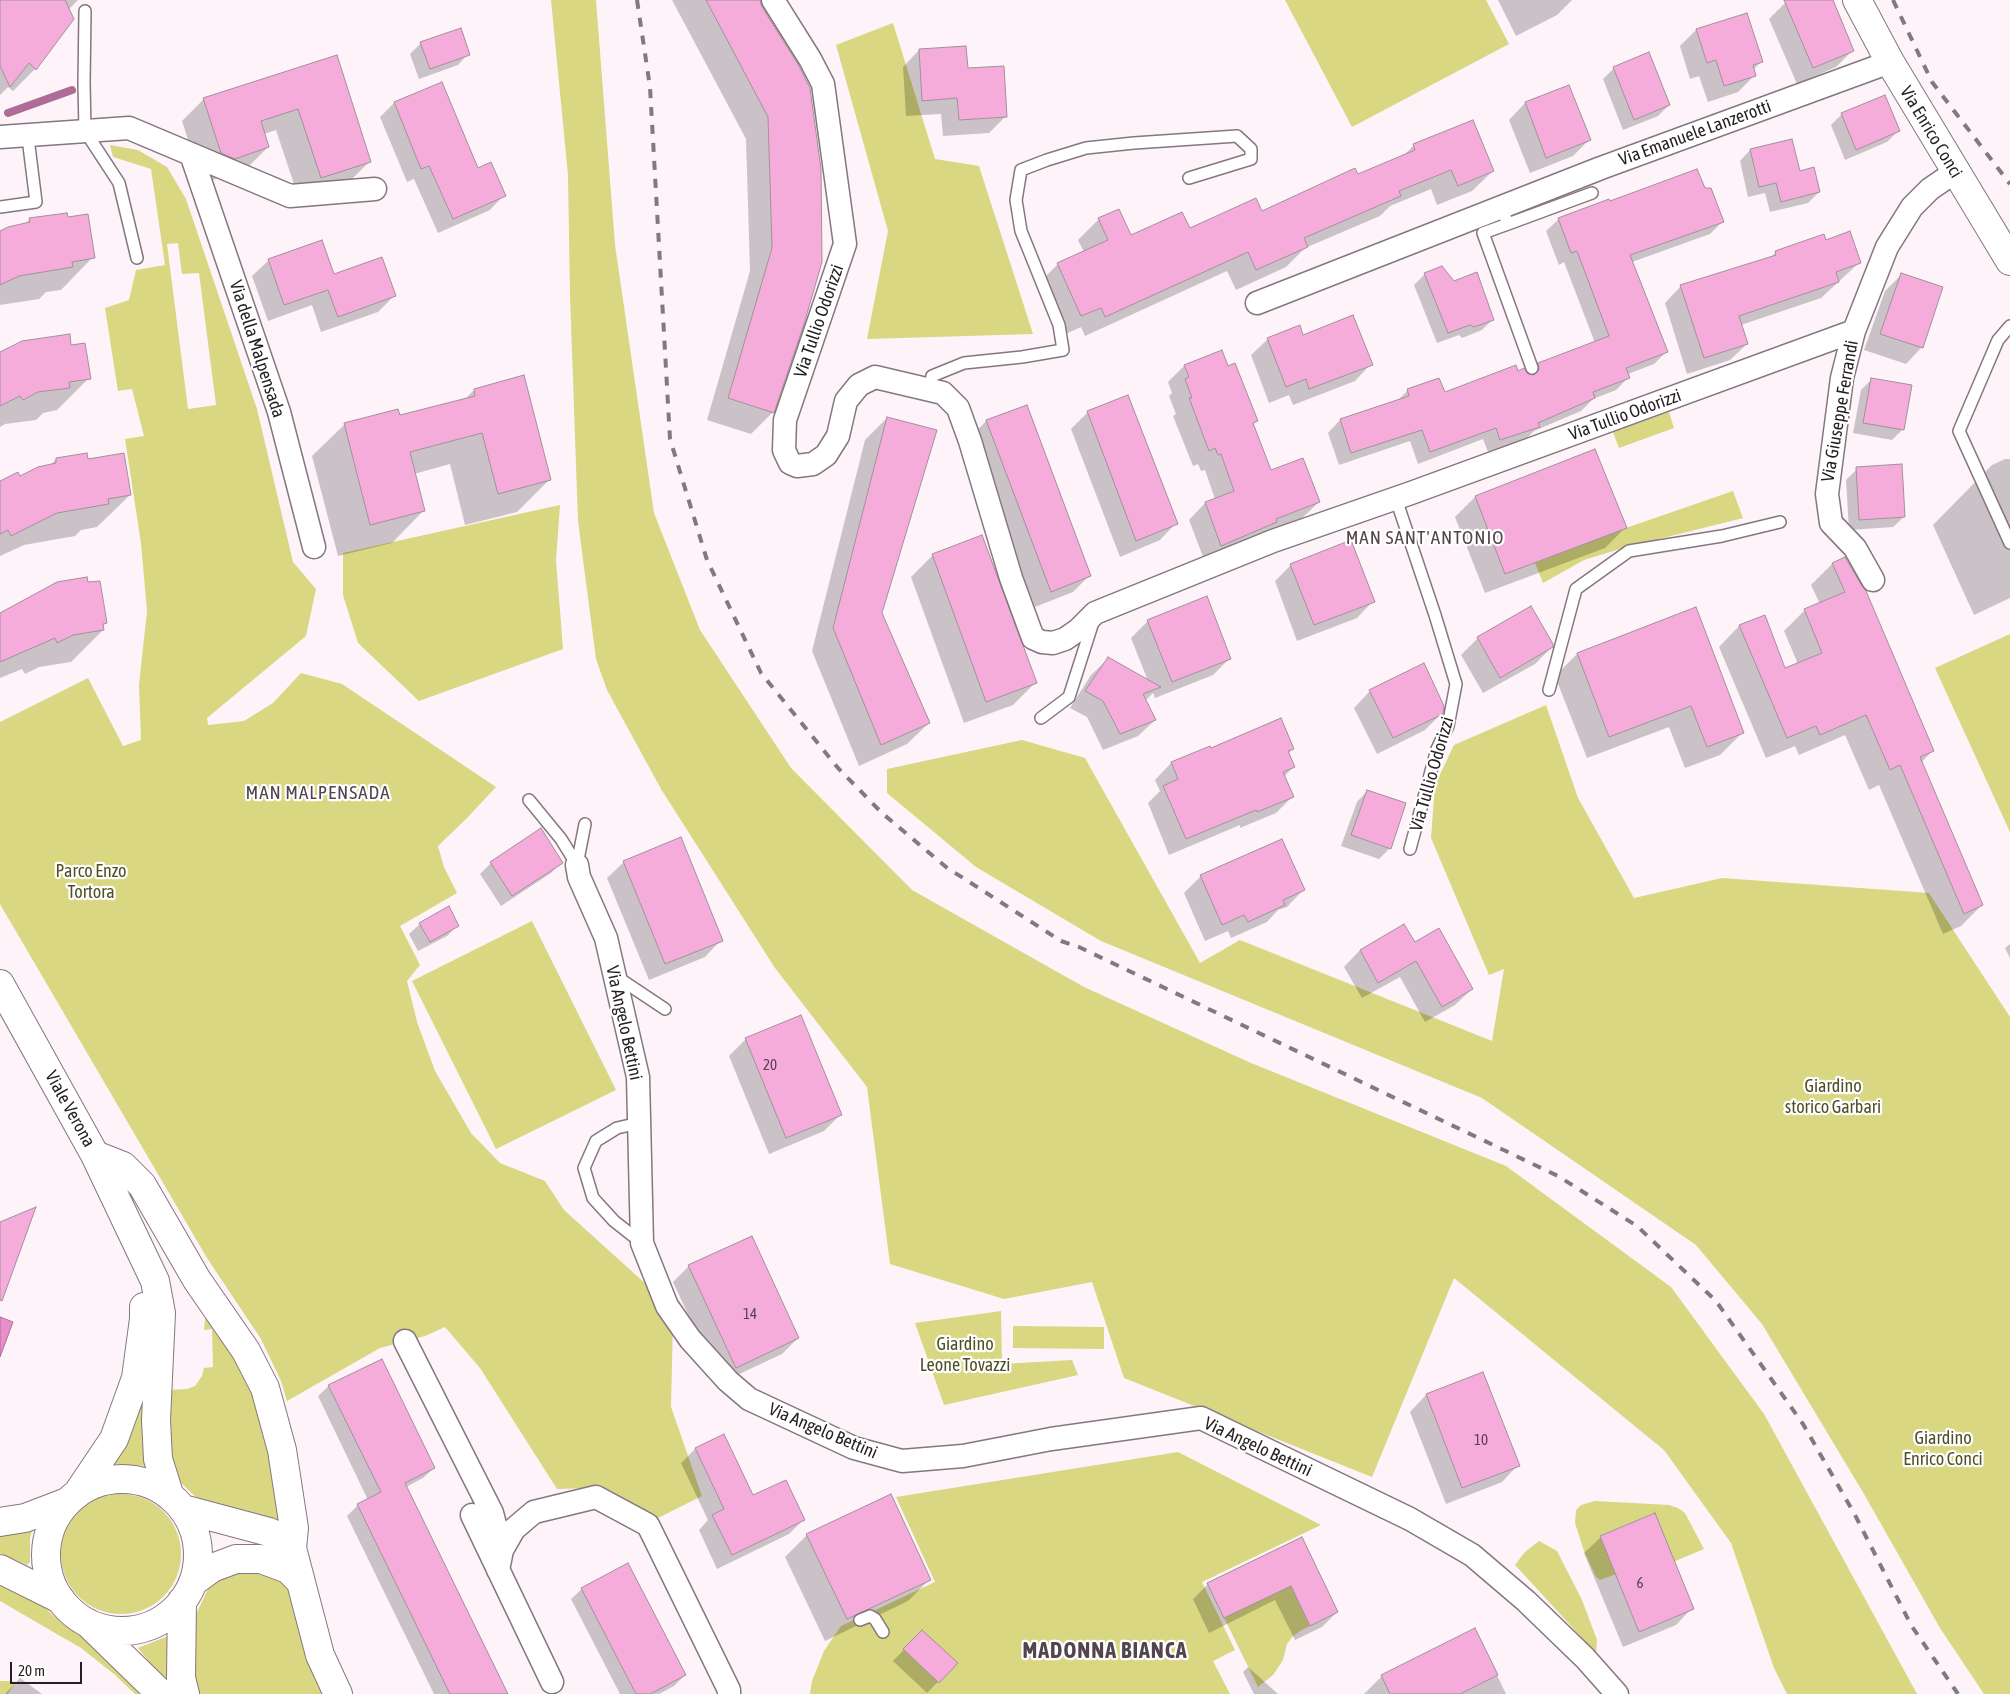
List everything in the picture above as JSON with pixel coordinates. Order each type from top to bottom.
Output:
[{"type":"main road","name":"Via Enrico Conci","points":[[1857,0],[1890,62],[2010,261]]},
{"type":"main road","name":"Viale Verona","points":[[0,984],[95,1155],[155,1282],[161,1313],[156,1420],[158,1458],[176,1502]]},
{"type":"main road","points":[[95,1155],[123,1166],[142,1186],[198,1280],[246,1351],[265,1388],[282,1450],[294,1528],[292,1548],[320,1654],[338,1694]]},
{"type":"main road","name":"Viale Verona","points":[[72,1498],[114,1439],[136,1378],[144,1319],[143,1284],[134,1236]]},
{"type":"main road","points":[[0,1522],[25,1518],[72,1498],[98,1482],[123,1479],[147,1483],[176,1502],[269,1532],[282,1538],[292,1548]]},
{"type":"main road","points":[[72,1498],[55,1519],[48,1538],[46,1559],[50,1580],[60,1599],[72,1612],[88,1623],[161,1694]]},
{"type":"main road","points":[[176,1502],[193,1527],[197,1545],[198,1564],[188,1591],[181,1678],[185,1694]]},
{"type":"main road","points":[[88,1623],[127,1631],[148,1626],[168,1614],[212,1568],[236,1559],[261,1559],[288,1569],[300,1581]]},
{"type":"main road","points":[[0,1569],[60,1599]]},
{"type":"street","name":"Via Tullio Odorizzi","points":[[773,0],[810,59],[823,84],[845,244],[785,420],[784,450],[790,463],[798,466],[813,464],[826,455],[838,436],[846,401],[859,385],[875,377],[943,393],[958,408],[970,441],[1010,578],[1033,638],[1042,642],[1053,643],[1065,639],[1078,630],[1095,613],[1272,541],[1396,499],[1854,331]]},
{"type":"street","name":"Via Emanuele Lanzerotti","points":[[1257,303],[1504,216],[1601,168],[1890,62]]},
{"type":"street","points":[[0,137],[129,128],[290,196],[375,189]]},
{"type":"street","name":"Via della Malpensada","points":[[191,154],[278,412],[314,547]]},
{"type":"street","name":"Via Giuseppe Ferrandi","points":[[1873,580],[1855,548],[1831,523],[1826,494],[1842,378],[1854,331],[1887,247],[1912,207],[1930,189],[1955,172]]},
{"type":"street","name":"Via Angelo Bettini","points":[[577,865],[579,877],[606,938],[638,1077],[642,1243],[667,1306],[690,1339],[728,1381],[749,1399],[854,1448],[902,1461],[963,1456],[1051,1439],[1201,1418],[1410,1519],[1472,1555],[1526,1601],[1585,1658],[1617,1694]]},
{"type":"street","points":[[405,1341],[492,1513],[500,1560]]},
{"type":"street","points":[[500,1560],[514,1529],[534,1512],[596,1497],[648,1525],[729,1690],[729,1694]]},
{"type":"street","points":[[472,1515],[500,1560],[552,1682]]},
{"type":"lane","points":[[85,11],[84,83],[86,132],[119,184],[137,258]]},
{"type":"lane","points":[[0,207],[36,202],[29,135]]},
{"type":"lane","points":[[930,390],[932,376],[964,363],[1022,357],[1063,350],[1059,325],[1021,231],[1016,200],[1022,170],[1086,148],[1134,143],[1237,136],[1251,149],[1251,159],[1189,178]]},
{"type":"lane","name":"Via Emanuele Lanzerotti","points":[[1532,368],[1483,233],[1504,216],[1592,194]]},
{"type":"lane","points":[[2010,326],[1998,340],[1959,431],[2010,544]]},
{"type":"lane","name":"Via Tullio Odorizzi","points":[[1396,499],[1456,684],[1448,726],[1437,749],[1410,849]]},
{"type":"lane","points":[[1549,690],[1576,589],[1629,551],[1722,536],[1780,522]]},
{"type":"lane","points":[[1041,718],[1069,697],[1095,613]]},
{"type":"lane","name":"Via Angelo Bettini","points":[[529,800],[561,839],[577,865]]},
{"type":"lane","points":[[577,865],[585,824]]},
{"type":"lane","points":[[615,976],[665,1009]]},
{"type":"lane","points":[[639,1124],[617,1128],[596,1141],[584,1168],[593,1198],[614,1221],[642,1243]]},
{"type":"lane","points":[[860,1620],[870,1616],[875,1619],[883,1632]]},
{"type":"green space","points":[[551,0],[596,0],[615,245],[654,513],[700,630],[791,768],[912,890],[1084,987],[1251,1063],[1506,1166],[1671,1287],[1764,1414],[1917,1694],[1787,1694],[1774,1668],[1731,1543],[1664,1450],[1454,1278],[1372,1477],[1124,1378],[1092,1282],[1004,1299],[890,1264],[867,1087],[775,968],[661,789],[607,690],[596,659],[578,521],[568,175]]},
{"type":"green space","points":[[1285,0],[1486,0],[1509,44],[1352,127]]},
{"type":"green space","points":[[893,23],[935,159],[979,166],[1033,334],[867,339],[888,231],[836,45]]},
{"type":"green space","name":"Parco Enzo Tortora","points":[[110,145],[138,150],[167,167],[186,199],[257,409],[293,562],[316,589],[306,636],[207,718],[208,725],[244,721],[273,703],[301,673],[342,684],[496,787],[438,846],[444,867],[457,893],[400,926],[420,965],[407,981],[417,1022],[435,1071],[471,1133],[500,1163],[545,1181],[564,1210],[647,1285],[673,1319],[671,1407],[702,1496],[654,1520],[593,1488],[557,1489],[480,1368],[445,1327],[425,1336],[380,1348],[287,1401],[281,1381],[261,1339],[207,1258],[0,904],[0,722],[88,678],[123,746],[141,740],[139,685],[147,611],[141,543],[125,439],[144,436],[132,389],[118,391],[105,308],[129,300],[136,270],[165,265],[151,169],[113,157]],"holes":[[[178,243],[182,274],[199,273],[216,405],[188,409],[167,244]]]},
{"type":"green space","points":[[1669,412],[1674,428],[1619,448],[1613,432]]},
{"type":"green space","points":[[1733,491],[1743,518],[1623,548],[1584,560],[1543,583],[1535,563],[1626,528]]},
{"type":"green space","points":[[560,505],[556,560],[563,649],[419,701],[358,643],[343,595],[343,553]]},
{"type":"green space","points":[[2010,634],[2010,832],[1935,668]]},
{"type":"green space","points":[[1546,705],[1578,798],[1634,898],[1722,878],[1929,893],[2010,1017],[2010,1694],[1984,1694],[1940,1628],[1864,1494],[1762,1324],[1696,1245],[1482,1098],[1101,941],[976,867],[887,793],[887,769],[1022,740],[1085,758],[1200,963],[1240,940],[1492,1041],[1504,969],[1489,975],[1431,838],[1435,785],[1454,745]]},
{"type":"green space","points":[[532,921],[616,1090],[496,1149],[412,981]]},
{"type":"green space","name":"Giardino Leone Tovazzi","points":[[1001,1311],[1002,1364],[1072,1360],[1078,1375],[944,1405],[915,1323]]},
{"type":"green space","points":[[211,1316],[258,1388],[289,1528],[201,1502],[178,1480],[170,1465],[167,1390],[187,1389],[195,1386],[202,1376],[204,1368],[213,1367],[212,1329],[204,1330],[205,1319]]},
{"type":"green space","points":[[1013,1326],[1104,1327],[1104,1349],[1013,1348]]},
{"type":"green space","points":[[143,1388],[149,1466],[114,1464],[113,1462]]},
{"type":"green space","points":[[1178,1452],[1321,1525],[1202,1582],[1235,1650],[1213,1661],[1230,1694],[810,1694],[812,1681],[824,1651],[841,1626],[935,1582],[896,1497]]},
{"type":"green space","points":[[121,1494],[144,1498],[164,1511],[177,1531],[181,1554],[177,1577],[164,1597],[144,1610],[121,1614],[98,1610],[78,1597],[65,1577],[61,1554],[65,1531],[78,1511],[98,1498]]},
{"type":"green space","points":[[1595,1501],[1669,1505],[1678,1508],[1685,1513],[1704,1549],[1673,1562],[1654,1513],[1600,1536],[1616,1574],[1600,1580],[1596,1577],[1584,1551],[1575,1523],[1576,1510],[1581,1505]]},
{"type":"green space","points":[[33,1526],[30,1538],[30,1562],[27,1565],[0,1553],[0,1533]]},
{"type":"green space","points":[[1302,1537],[1338,1612],[1292,1637],[1287,1644],[1283,1660],[1273,1675],[1258,1687],[1207,1583]]},
{"type":"green space","points":[[1539,1541],[1557,1551],[1582,1600],[1597,1640],[1596,1653],[1515,1565],[1525,1552]]},
{"type":"green space","points":[[246,1567],[281,1579],[290,1590],[323,1694],[197,1694],[194,1685],[193,1625],[197,1612],[211,1583]]},
{"type":"green space","points":[[0,1577],[43,1606],[63,1624],[83,1637],[145,1690],[140,1694],[135,1694],[114,1674],[81,1648],[0,1601]]},
{"type":"green space","points":[[168,1636],[171,1675],[162,1678],[138,1648]]},
{"type":"green space","points":[[0,1681],[16,1682],[8,1694],[0,1694]]},
{"type":"shaded area","points":[[0,1317],[13,1322],[0,1357]]},
{"type":"building","points":[[0,0],[65,0],[74,19],[36,70],[29,63],[10,87],[0,66]]},
{"type":"building","points":[[706,0],[760,0],[762,7],[799,66],[810,88],[821,169],[822,262],[804,324],[774,413],[728,398],[772,248],[768,117]]},
{"type":"building","points":[[1784,0],[1833,0],[1854,51],[1813,68]]},
{"type":"building","points":[[1747,13],[1763,62],[1753,65],[1756,76],[1724,86],[1716,60],[1707,63],[1696,29]]},
{"type":"building","points":[[461,28],[470,55],[430,69],[420,42]]},
{"type":"building","points":[[966,46],[968,68],[1004,66],[1007,117],[959,120],[957,98],[922,101],[919,49]]},
{"type":"building","points":[[1649,52],[1670,105],[1634,120],[1613,67]]},
{"type":"building","points":[[337,55],[371,162],[321,178],[298,109],[261,121],[269,147],[235,159],[221,153],[203,98]]},
{"type":"building","points":[[442,82],[478,168],[491,162],[506,196],[453,219],[429,166],[421,169],[394,102]]},
{"type":"building","points":[[1569,85],[1591,140],[1546,158],[1525,102]]},
{"type":"building","points":[[1885,95],[1900,131],[1856,150],[1841,113]]},
{"type":"building","points":[[1473,120],[1494,171],[1458,186],[1451,170],[1399,191],[1401,196],[1304,238],[1308,247],[1256,270],[1248,252],[1105,317],[1101,308],[1081,316],[1057,263],[1108,240],[1098,218],[1119,209],[1131,235],[1182,212],[1190,228],[1256,198],[1262,211],[1355,168],[1358,174],[1415,150],[1413,144]]},
{"type":"building","points":[[1792,139],[1800,171],[1814,167],[1820,192],[1781,202],[1776,183],[1759,187],[1750,149]]},
{"type":"building","points":[[1697,169],[1705,188],[1711,188],[1724,222],[1630,255],[1668,352],[1626,368],[1630,378],[1593,392],[1595,398],[1538,423],[1540,427],[1500,440],[1496,428],[1430,452],[1422,430],[1351,453],[1340,419],[1409,396],[1407,389],[1439,378],[1445,392],[1516,365],[1518,371],[1524,368],[1528,374],[1534,375],[1539,370],[1538,363],[1609,336],[1577,251],[1571,253],[1558,218]]},
{"type":"building","points":[[67,213],[68,217],[88,214],[95,258],[72,262],[73,267],[19,276],[0,285],[0,231],[8,227],[30,222],[29,218]]},
{"type":"building","points":[[1850,231],[1861,263],[1836,272],[1839,282],[1739,316],[1748,344],[1704,358],[1680,285],[1776,255],[1775,251],[1824,234],[1826,240]]},
{"type":"building","points":[[322,240],[334,274],[382,257],[396,296],[338,317],[328,290],[284,305],[268,259]]},
{"type":"building","points":[[1442,266],[1454,281],[1477,272],[1494,320],[1474,327],[1470,325],[1448,333],[1424,273]]},
{"type":"building","points":[[1901,273],[1943,287],[1923,348],[1880,334]]},
{"type":"building","points":[[1353,315],[1373,365],[1309,389],[1306,379],[1286,387],[1267,338],[1300,325],[1303,335]]},
{"type":"building","points":[[70,334],[71,345],[85,343],[91,379],[69,382],[70,388],[38,392],[23,400],[20,396],[0,406],[0,352],[22,341]]},
{"type":"building","points":[[1222,350],[1228,366],[1235,363],[1258,421],[1253,423],[1271,470],[1303,458],[1320,502],[1276,519],[1277,522],[1221,546],[1205,502],[1234,491],[1221,454],[1218,455],[1215,448],[1209,451],[1189,398],[1192,398],[1185,379],[1189,377],[1184,365]]},
{"type":"building","points":[[524,375],[551,480],[498,494],[482,433],[410,452],[425,511],[370,525],[344,423],[398,409],[400,415],[475,396],[474,389]]},
{"type":"building","points":[[1871,378],[1912,385],[1904,430],[1863,423]]},
{"type":"building","points":[[1128,395],[1178,524],[1136,541],[1087,411]]},
{"type":"building","points":[[1027,405],[1091,576],[1051,592],[986,420]]},
{"type":"building","points":[[887,417],[937,430],[882,613],[930,723],[881,745],[833,628]]},
{"type":"building","points":[[1595,449],[1627,528],[1505,574],[1475,496]]},
{"type":"building","points":[[87,453],[88,459],[124,453],[131,495],[108,499],[109,504],[57,513],[11,536],[8,530],[0,534],[0,481],[18,472],[20,476],[38,467],[56,463],[56,458]]},
{"type":"building","points":[[1902,464],[1905,517],[1859,520],[1856,467]]},
{"type":"building","points":[[982,535],[1037,683],[986,702],[932,554]]},
{"type":"building","points":[[1351,540],[1375,602],[1314,625],[1290,564]]},
{"type":"building","points":[[1845,557],[1866,591],[1934,751],[1920,757],[1983,905],[1964,914],[1900,765],[1890,770],[1866,715],[1820,735],[1816,726],[1787,738],[1739,625],[1765,615],[1785,668],[1822,653],[1804,609],[1845,592],[1832,563]]},
{"type":"building","points":[[87,577],[88,582],[100,581],[107,623],[103,624],[104,630],[73,635],[57,643],[55,638],[0,662],[0,613],[57,582]]},
{"type":"building","points":[[1207,596],[1231,659],[1172,682],[1147,620]]},
{"type":"building","points":[[1531,606],[1553,647],[1500,678],[1477,637]]},
{"type":"building","points":[[1696,607],[1744,733],[1707,747],[1691,706],[1609,737],[1577,653]]},
{"type":"building","points":[[1108,657],[1161,687],[1143,694],[1156,720],[1120,734],[1103,701],[1085,691]]},
{"type":"building","points":[[1424,663],[1444,706],[1443,714],[1393,738],[1369,690]]},
{"type":"building","points":[[1281,718],[1294,749],[1288,751],[1295,767],[1283,772],[1294,797],[1257,812],[1256,810],[1186,839],[1163,786],[1178,779],[1171,762],[1210,746],[1211,748]]},
{"type":"building","points":[[1367,790],[1406,803],[1391,849],[1351,835]]},
{"type":"building","points":[[541,828],[563,863],[512,896],[490,862]]},
{"type":"building","points":[[681,837],[723,941],[665,964],[623,861]]},
{"type":"building","points":[[1282,839],[1305,890],[1283,900],[1285,905],[1248,922],[1244,915],[1222,925],[1200,875]]},
{"type":"building","points":[[449,906],[459,926],[430,942],[419,923]]},
{"type":"building","points":[[1404,924],[1415,942],[1439,928],[1473,989],[1442,1007],[1416,961],[1378,983],[1360,950]]},
{"type":"building","points":[[801,1015],[842,1115],[786,1138],[745,1038]]},
{"type":"building","points":[[36,1207],[2,1301],[0,1300],[0,1222]]},
{"type":"building","points":[[752,1236],[799,1338],[736,1368],[688,1265]]},
{"type":"building","points":[[382,1359],[435,1468],[405,1483],[508,1694],[450,1694],[357,1504],[381,1492],[328,1385]]},
{"type":"building","points":[[1483,1372],[1520,1466],[1462,1488],[1426,1394]]},
{"type":"building","points":[[724,1434],[753,1495],[786,1480],[805,1520],[732,1555],[712,1515],[724,1509],[695,1448]]},
{"type":"building","points":[[891,1494],[931,1580],[847,1619],[806,1534]]},
{"type":"building","points":[[1655,1513],[1694,1609],[1639,1632],[1600,1536]]},
{"type":"building","points":[[1302,1537],[1338,1612],[1310,1626],[1291,1586],[1224,1618],[1207,1583]]},
{"type":"building","points":[[628,1563],[686,1675],[650,1694],[636,1694],[581,1588]]},
{"type":"building","points":[[1475,1628],[1498,1675],[1460,1694],[1390,1694],[1381,1675]]},
{"type":"building","points":[[922,1630],[958,1663],[939,1683],[903,1649]]},
{"type":"waterway","points":[[8,113],[72,90]]},
{"type":"railway","points":[[637,0],[650,87],[670,439],[707,560],[761,673],[838,768],[882,813],[946,867],[1061,941],[1079,947],[1558,1176],[1637,1226],[1716,1301],[1803,1424],[1855,1515],[1911,1625],[1958,1694]]},
{"type":"railway","points":[[1893,0],[1932,82],[2010,184]]},
{"type":"district","name":"MAN SANT'ANTONIO","points":[[1425,538]]},
{"type":"district","name":"MAN MALPENSADA","points":[[318,793]]},
{"type":"district","name":"MADONNA BIANCA","points":[[1105,1651]]},
{"type":"park label","name":"Giardino storico Garbari","points":[[1833,1096]]},
{"type":"park label","name":"Giardino Enrico Conci","points":[[1943,1448]]}]
